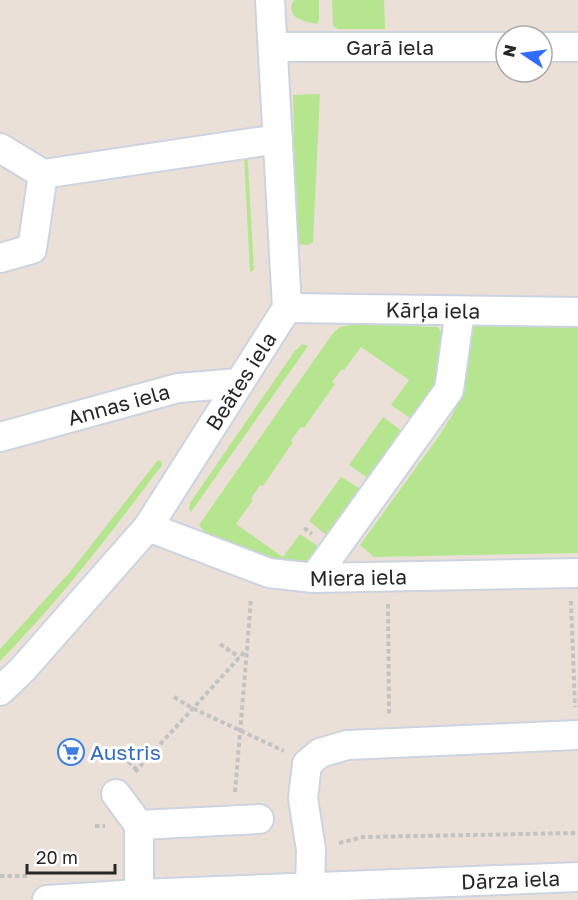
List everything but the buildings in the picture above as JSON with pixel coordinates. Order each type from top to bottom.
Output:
[{"type":"street","name":"Beātes iela","points":[[0,691],[148,527],[287,308],[270,0]]},
{"type":"street","name":"Garā iela","points":[[273,47],[494,47]]},
{"type":"street","points":[[554,47],[578,47]]},
{"type":"street","points":[[0,148],[43,174],[278,139]]},
{"type":"street","points":[[0,258],[32,249],[43,174]]},
{"type":"street","name":"Kārļa iela","points":[[287,308],[578,312]]},
{"type":"street","points":[[314,578],[449,390],[460,311]]},
{"type":"street","name":"Annas iela","points":[[0,437],[178,388],[239,383]]},
{"type":"street","name":"Miera iela","points":[[148,527],[269,573],[314,578],[574,573]]},
{"type":"street","points":[[310,887],[311,850],[303,798],[307,764],[320,753],[347,745],[577,735]]},
{"type":"street","points":[[116,794],[139,825],[139,897]]},
{"type":"street","points":[[139,825],[246,820]]},
{"type":"street","name":"Dārza iela","points":[[46,900],[310,887],[382,892],[578,877]]},
{"type":"path","points":[[246,820],[240,730],[254,567]]},
{"type":"path","points":[[574,573],[577,735]]},
{"type":"path","points":[[388,577],[390,743]]},
{"type":"path","points":[[220,644],[239,657]]},
{"type":"path","points":[[116,794],[247,649]]},
{"type":"path","points":[[174,697],[192,708],[310,762]]},
{"type":"path","points":[[123,756],[137,770]]},
{"type":"green space","points":[[294,0],[319,0],[317,24],[301,20],[293,15]]},
{"type":"green space","points":[[332,0],[384,0],[385,29],[338,29],[333,26]]},
{"type":"green space","points":[[320,94],[313,242],[308,245],[296,244],[293,95]]},
{"type":"green space","points":[[244,156],[247,157],[248,166],[254,270],[250,272]]},
{"type":"green space","points":[[468,323],[578,324],[578,553],[374,557],[360,545],[454,412]]},
{"type":"green space","points":[[356,324],[438,327],[446,346],[433,395],[417,419],[410,418],[391,405],[409,380],[361,347],[332,382],[335,384],[304,428],[301,427],[291,440],[293,442],[263,486],[260,485],[251,498],[253,500],[236,524],[283,557],[300,534],[323,550],[304,566],[231,554],[206,534],[199,525],[333,333],[340,327]]},
{"type":"green space","points":[[302,344],[308,346],[191,512],[190,503],[294,352]]},
{"type":"green space","points":[[383,417],[402,431],[373,478],[368,478],[349,465]]},
{"type":"green space","points":[[158,460],[162,465],[104,541],[64,590],[0,661],[0,649],[70,572]]},
{"type":"green space","points":[[341,477],[363,493],[328,536],[309,521]]},
{"type":"place","name":"Austris","points":[[71,752]]}]
